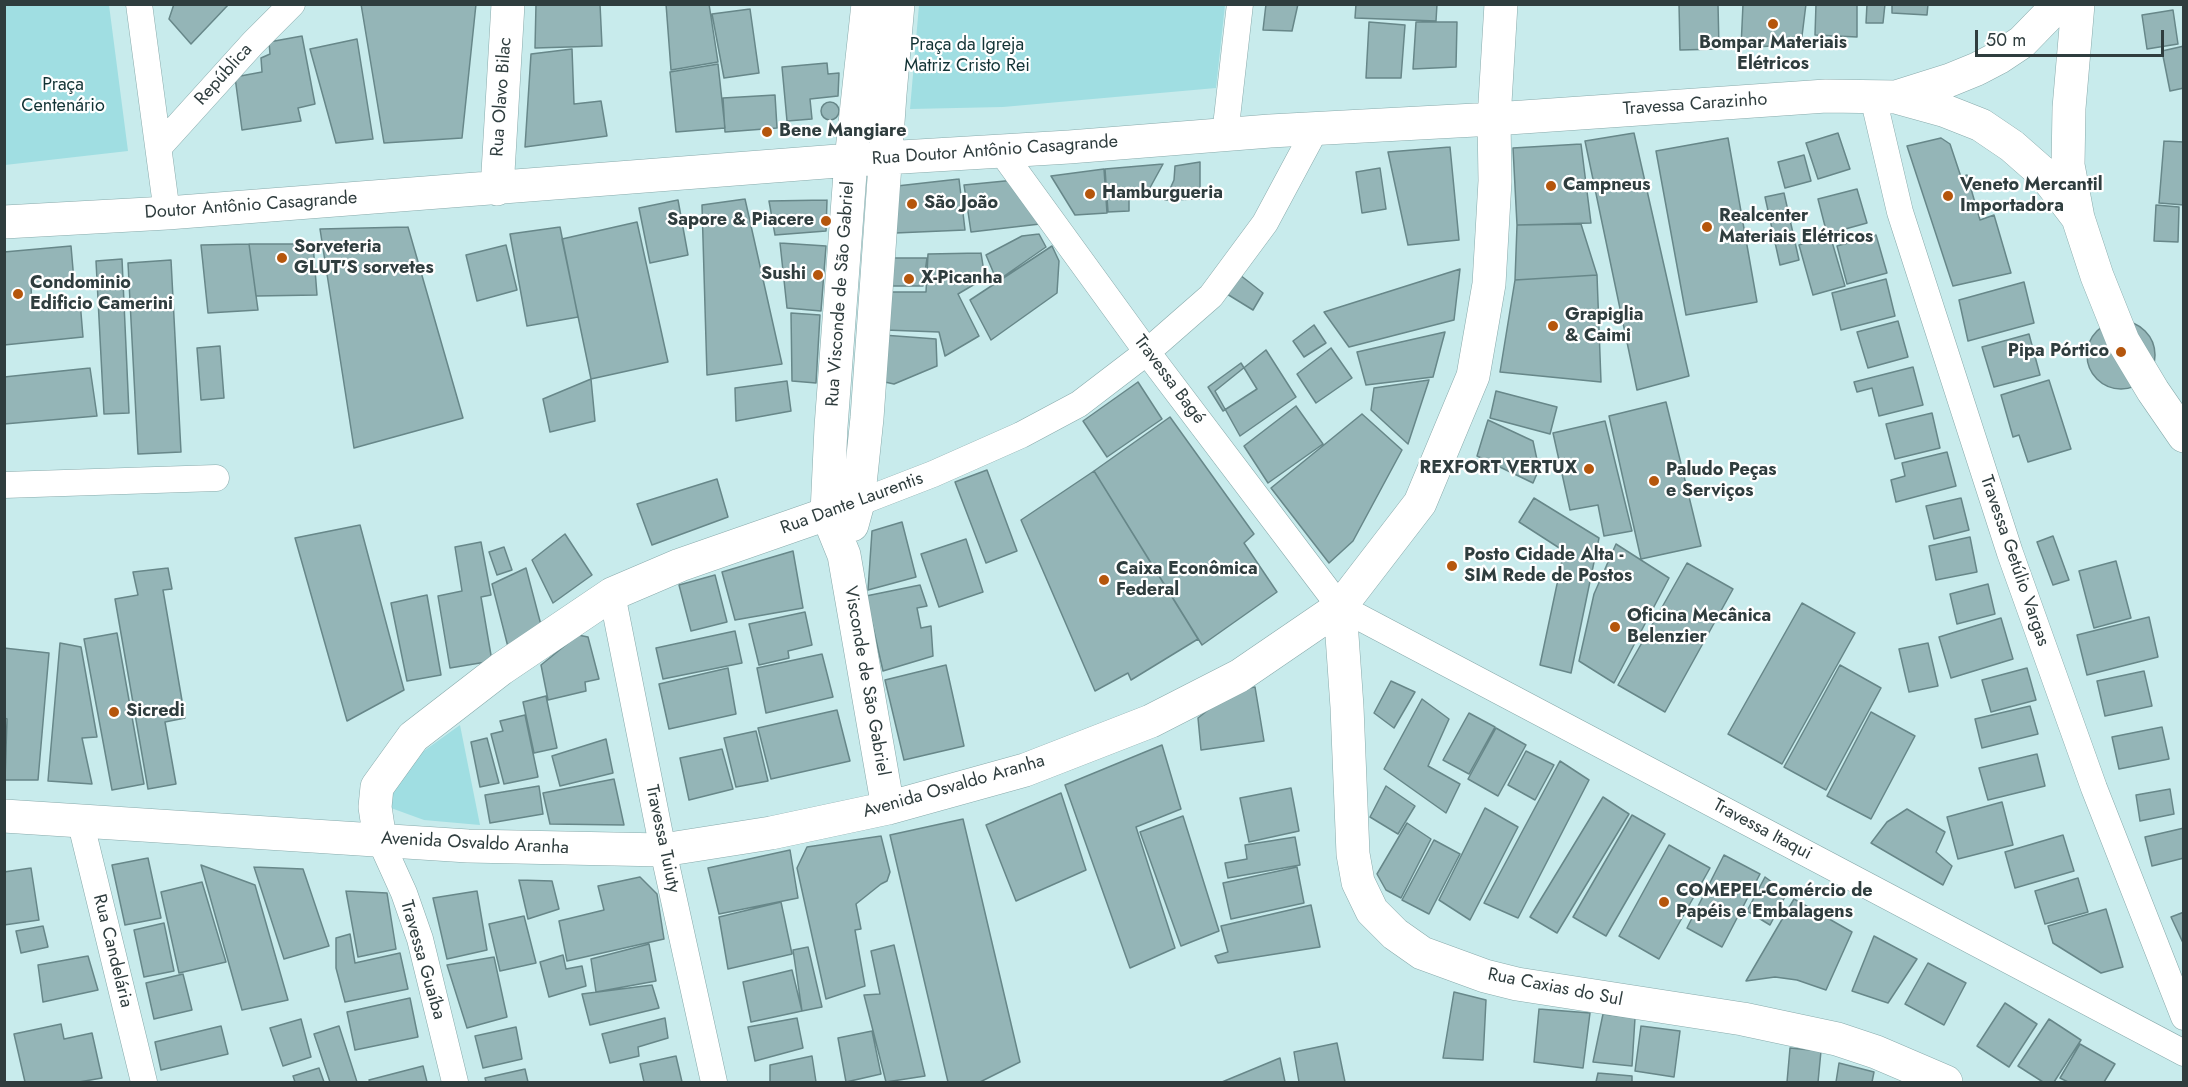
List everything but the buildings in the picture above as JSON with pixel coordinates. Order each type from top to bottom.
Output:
[{"type":"main road","name":"Rua Olavo Bilac","points":[[497,189],[508,4]]},
{"type":"main road","name":"Rua Visconde de São Gabriel","points":[[827,513],[831,427],[851,160],[868,4]]},
{"type":"main road","name":"Rua Visconde de São Gabriel","points":[[858,504],[867,418],[898,4]]},
{"type":"main road","name":"Avenida Osvaldo Aranha","points":[[4,816],[468,846],[663,850],[771,833],[888,808],[1025,770],[1151,721],[1239,676],[1340,607],[1420,503],[1473,376],[1489,284],[1495,181],[1494,119],[1501,4]]},
{"type":"main road","name":"Travessa Carazinho","points":[[1884,97],[1959,77],[1998,58],[2022,42],[2059,4]]},
{"type":"main road","points":[[2078,4],[2069,108],[2068,165],[2078,218],[2097,276],[2123,341],[2153,392],[2184,436]]},
{"type":"main road","name":"Travessa Carazinho","points":[[1494,119],[1826,96],[1884,97],[1943,110],[1981,125],[2012,146],[2045,175],[2078,218]]},
{"type":"main road","name":"Rua Doutor Antônio Casagrande","points":[[497,189],[851,160],[1316,128],[1494,119]]},
{"type":"main road","name":"Doutor Antônio Casagrande","points":[[4,222],[167,213],[497,189]]},
{"type":"main road","name":"Rua Dante Laurentis","points":[[380,840],[375,807],[376,787],[413,737],[501,669],[612,594],[680,565],[858,504]]},
{"type":"main road","name":"Visconde de São Gabriel","points":[[844,555],[858,504]]},
{"type":"main road","name":"Visconde de São Gabriel","points":[[827,513],[844,555],[888,808]]},
{"type":"main road","name":"Rua Caxias do Sul","points":[[1340,607],[1353,854],[1358,882],[1372,911],[1395,934],[1422,952],[1496,979],[1569,993],[1743,1020],[1837,1039],[1876,1052],[1946,1083]]},
{"type":"street","points":[[139,4],[167,213]]},
{"type":"street","name":"República","points":[[159,147],[253,43],[292,4]]},
{"type":"street","points":[[1225,135],[1240,4]]},
{"type":"street","name":"Travessa Getúlio Vargas","points":[[1884,97],[1900,212],[2010,553],[2094,788],[2184,1017]]},
{"type":"street","name":"Rua Dante Laurentis","points":[[858,504],[1021,435],[1079,404],[1147,352],[1211,296],[1265,223],[1316,128]]},
{"type":"street","name":"Travessa Bagé","points":[[1001,151],[1147,352],[1340,607]]},
{"type":"street","points":[[2153,392],[2184,410]]},
{"type":"street","points":[[4,485],[216,478]]},
{"type":"street","name":"Travessa Tuiuty","points":[[612,594],[663,850],[714,1083]]},
{"type":"street","name":"Travessa Itaqui","points":[[1340,607],[2184,1053]]},
{"type":"street","name":"Rua Candelária","points":[[80,820],[144,1083]]},
{"type":"street","name":"Travessa Guaíba","points":[[380,840],[404,893],[420,939],[455,1083]]},
{"type":"green space","name":"Praça Centenário","points":[[4,5],[109,5],[128,151],[5,165]]},
{"type":"green space","name":"Praça da Igreja Matriz Cristo Rei","points":[[919,5],[1225,5],[1216,88],[1003,107],[910,109]]},
{"type":"green space","points":[[460,725],[480,825],[424,820],[380,804],[414,758]]},
{"type":"place","name":"Bompar Materiais Elétricos","points":[[1773,24]]},
{"type":"place","name":"Bene Mangiare","points":[[767,132]]},
{"type":"place","name":"Campneus","points":[[1551,186]]},
{"type":"place","name":"Hamburgueria","points":[[1090,194]]},
{"type":"place","name":"Veneto Mercantil Importadora","points":[[1948,196]]},
{"type":"place","name":"São João","points":[[912,204]]},
{"type":"place","name":"Sapore & Piacere","points":[[826,221]]},
{"type":"place","name":"Realcenter Materiais Elétricos","points":[[1707,227]]},
{"type":"place","name":"Sorveteria GLUT'S sorvetes","points":[[282,258]]},
{"type":"place","name":"Sushi","points":[[818,275]]},
{"type":"place","name":"X-Picanha","points":[[909,279]]},
{"type":"place","name":"Condominio Edificio Camerini","points":[[18,294]]},
{"type":"place","name":"Grapiglia & Caimi","points":[[1553,326]]},
{"type":"place","name":"Pipa Pórtico","points":[[2121,352]]},
{"type":"place","name":"REXFORT VERTUX","points":[[1589,469]]},
{"type":"place","name":"Paludo Peças e Serviços","points":[[1654,481]]},
{"type":"place","name":"Posto Cidade Alta - SIM Rede de Postos","points":[[1452,566]]},
{"type":"place","name":"Caixa Econômica Federal","points":[[1104,580]]},
{"type":"place","name":"Oficina Mecânica Belenzier","points":[[1615,627]]},
{"type":"place","name":"Sicredi","points":[[114,712]]},
{"type":"place","name":"COMEPEL-Comércio de Papéis e Embalagens","points":[[1664,902]]}]
